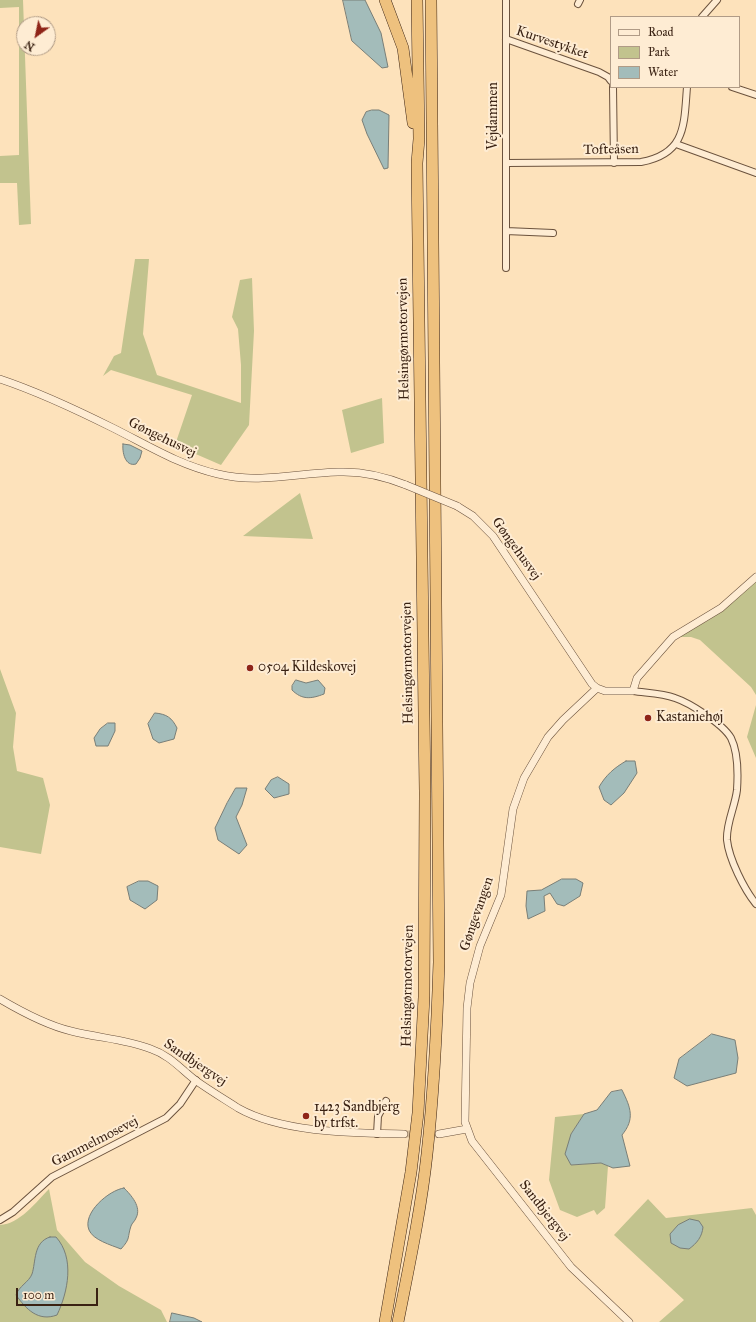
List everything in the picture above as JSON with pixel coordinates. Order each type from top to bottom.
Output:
[{"type":"highway","points":[[385,0],[403,48],[417,163]]},
{"type":"highway","name":"Helsingørmotorvejen","points":[[385,1322],[402,1231],[412,1165],[418,1113],[424,990],[425,792],[417,163],[419,139],[417,0]]},
{"type":"highway","name":"Helsingørmotorvejen","points":[[398,1322],[420,1210],[432,1111],[439,962],[431,0]]},
{"type":"highway","points":[[404,1322],[406,1282]]},
{"type":"street","name":"Vejdammen","points":[[506,0],[506,268]]},
{"type":"street","points":[[703,16],[716,0]]},
{"type":"street","name":"Kurvestykket","points":[[506,39],[599,72],[610,80]]},
{"type":"street","points":[[613,88],[614,163]]},
{"type":"street","name":"Tofteåsen","points":[[506,163],[614,163],[655,160],[676,144],[684,125],[687,88]]},
{"type":"street","points":[[735,88],[756,95]]},
{"type":"street","points":[[676,144],[756,173]]},
{"type":"street","points":[[506,231],[553,233]]},
{"type":"street","name":"Gøngehusvej","points":[[0,379],[34,391],[114,428],[174,460],[201,470],[232,477],[255,478],[353,472],[390,478],[457,506],[481,523],[493,536],[596,688]]},
{"type":"street","points":[[633,691],[637,678],[673,636],[721,608],[756,577]]},
{"type":"street","points":[[596,688],[605,691],[633,691],[675,698],[686,703],[718,724],[732,740],[736,761],[737,787],[736,801],[728,830],[728,841],[730,853],[745,888],[756,904]]},
{"type":"street","name":"Gøngevangen","points":[[467,1129],[467,1008],[470,983],[480,946],[501,895],[515,804],[524,778],[548,737],[596,688]]},
{"type":"street","name":"Sandbjergvej","points":[[0,999],[34,1017],[70,1031],[132,1043],[151,1049],[174,1062],[196,1080],[240,1108],[264,1119],[338,1132],[404,1134]]},
{"type":"street","name":"Gammelmosevej","points":[[0,1220],[14,1212],[52,1177],[166,1118],[180,1104],[196,1080]]},
{"type":"street","points":[[378,1134],[378,1116],[386,1101]]},
{"type":"street","points":[[440,1134],[467,1129]]},
{"type":"street","name":"Sandbjergvej","points":[[467,1129],[472,1141],[571,1267],[629,1322]]},
{"type":"green space","points":[[0,0],[23,0],[24,16],[19,16],[19,7],[0,8]]},
{"type":"green space","points":[[19,56],[25,56],[31,224],[19,225],[17,183],[0,183],[0,156],[19,155]]},
{"type":"green space","points":[[135,259],[149,259],[143,334],[157,375],[241,403],[241,365],[238,329],[232,317],[240,280],[252,278],[254,331],[249,425],[221,465],[175,445],[192,395],[111,370],[103,376],[114,356],[121,353]]},
{"type":"green space","points":[[382,398],[384,443],[351,453],[342,410]]},
{"type":"green space","points":[[300,493],[313,539],[243,536]]},
{"type":"green space","points":[[756,581],[756,695],[751,687],[700,640],[691,637],[678,637],[685,631],[716,615]]},
{"type":"green space","points":[[0,669],[16,713],[13,747],[17,771],[43,778],[50,805],[41,854],[0,847]]},
{"type":"green space","points":[[756,705],[756,758],[747,737]]},
{"type":"green space","points":[[584,1114],[571,1134],[571,1165],[601,1163],[608,1166],[605,1208],[597,1215],[594,1210],[577,1217],[560,1210],[549,1180],[555,1117]]},
{"type":"green space","points":[[49,1189],[57,1230],[85,1262],[119,1286],[161,1310],[167,1322],[0,1322],[0,1225],[7,1224],[21,1217]]},
{"type":"green space","points":[[648,1199],[666,1218],[752,1208],[756,1215],[756,1322],[659,1322],[684,1300],[614,1235]]},
{"type":"water","points":[[343,0],[365,0],[381,33],[388,67],[382,68],[352,41]]},
{"type":"water","points":[[379,110],[389,115],[388,168],[384,169],[362,120],[366,112]]},
{"type":"water","points":[[123,444],[130,445],[142,451],[136,464],[129,463],[125,458]]},
{"type":"water","points":[[296,680],[306,683],[318,680],[325,688],[324,694],[311,698],[299,696],[292,690],[292,686]]},
{"type":"water","points":[[155,713],[163,714],[169,717],[173,722],[177,728],[174,739],[159,743],[153,739],[148,724]]},
{"type":"water","points":[[108,723],[115,723],[115,731],[108,746],[96,746],[94,738],[100,729]]},
{"type":"water","points":[[626,761],[635,761],[637,773],[624,793],[611,805],[604,800],[599,787],[611,772]]},
{"type":"water","points":[[278,777],[289,784],[289,794],[274,798],[265,789],[271,780]]},
{"type":"water","points":[[236,788],[247,788],[242,805],[236,817],[247,845],[239,854],[218,840],[215,828]]},
{"type":"water","points":[[562,879],[576,879],[583,883],[580,896],[564,906],[557,904],[550,893],[544,896],[545,911],[528,919],[526,906],[527,891],[541,890]]},
{"type":"water","points":[[139,881],[148,881],[158,886],[157,900],[145,909],[130,900],[127,887]]},
{"type":"water","points":[[712,1034],[735,1040],[738,1058],[736,1073],[687,1086],[674,1078],[679,1059]]},
{"type":"water","points":[[622,1090],[628,1102],[630,1113],[629,1124],[622,1135],[630,1166],[613,1168],[601,1163],[571,1165],[565,1154],[571,1134],[584,1114],[597,1110],[611,1092]]},
{"type":"water","points":[[124,1188],[130,1194],[138,1210],[136,1219],[131,1226],[128,1240],[121,1249],[94,1237],[89,1230],[88,1223],[89,1217],[98,1203],[111,1193]]},
{"type":"water","points":[[690,1219],[699,1221],[703,1227],[702,1234],[697,1242],[689,1249],[680,1248],[671,1243],[670,1234],[678,1225]]},
{"type":"water","points":[[50,1237],[56,1237],[62,1245],[68,1265],[68,1275],[67,1286],[57,1315],[44,1317],[33,1313],[16,1295],[19,1289],[32,1274],[38,1248],[41,1243]]},
{"type":"water","points":[[172,1313],[194,1318],[202,1322],[170,1322]]},
{"type":"tunnel","points":[[404,1134],[439,1134]]},
{"type":"place","name":"0504 Kildeskovej","points":[[250,668]]},
{"type":"place","name":"Kastaniehøj","points":[[648,718]]},
{"type":"place","name":"1423 Sandbjerg by trfst.","points":[[306,1116]]}]
